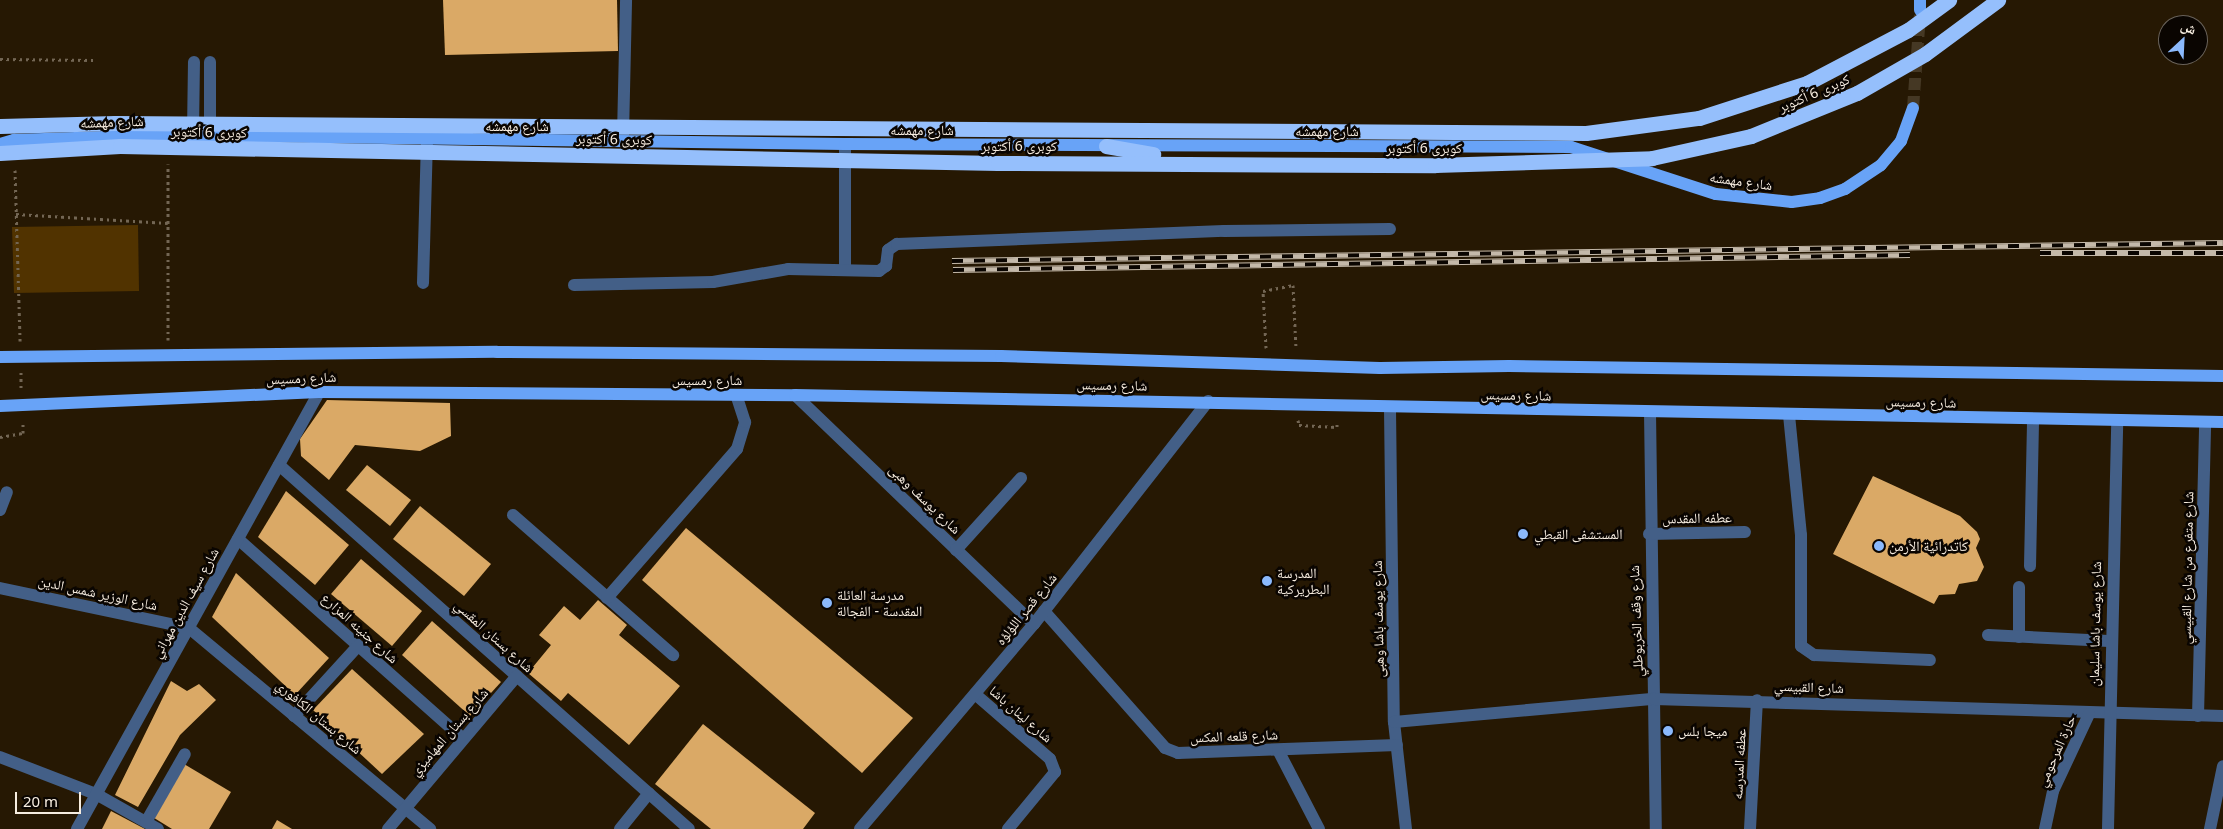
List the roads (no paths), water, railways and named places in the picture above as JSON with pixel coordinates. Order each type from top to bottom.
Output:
[{"type":"highway","name":"كوبرى 6 أكتوبر","points":[[0,126],[115,123],[1586,133],[1699,118],[1807,83],[1908,30],[1949,0]]},
{"type":"highway","points":[[1106,146],[1139,154],[1625,152],[1709,138],[1766,122],[1867,82],[1931,42],[1987,0]]},
{"type":"highway","name":"كوبرى 6 أكتوبر","points":[[0,153],[120,146],[998,163],[1415,164],[1652,158],[1750,136],[1857,93],[1925,54],[1998,0]]},
{"type":"main road","name":"شارع مهمشه","points":[[0,144],[14,140],[168,135],[427,140],[845,144],[1571,147],[1716,194],[1792,202],[1820,198],[1845,189],[1881,166],[1901,141],[1913,108]]},
{"type":"main road","name":"شارع رمسيس","points":[[0,357],[497,352],[1001,356],[1380,368],[1509,366],[2223,376]]},
{"type":"main road","name":"شارع رمسيس","points":[[0,406],[319,392],[795,395],[1208,401],[1390,409],[2223,422]]},
{"type":"street","points":[[623,141],[626,0]]},
{"type":"street","points":[[193,136],[194,62]]},
{"type":"street","points":[[210,62],[210,136]]},
{"type":"street","points":[[423,283],[427,140]]},
{"type":"street","points":[[845,144],[845,270]]},
{"type":"street","points":[[574,285],[713,282],[777,270],[883,270],[888,250],[897,244],[1224,231],[1390,230]]},
{"type":"street","name":"شارع سيف الدين مهراني","points":[[77,829],[319,392]]},
{"type":"street","points":[[607,598],[737,448],[745,422],[736,395]]},
{"type":"street","name":"شارع يوسف وهبى","points":[[795,395],[1034,624]]},
{"type":"street","name":"شارع قصر اللؤلؤه","points":[[860,829],[1034,624],[1208,401]]},
{"type":"street","name":"شارع يوسف باشا وهبى","points":[[1390,409],[1394,722],[1406,829]]},
{"type":"street","name":"شارع وقف الخربوطلي","points":[[1650,412],[1649,534],[1656,829]]},
{"type":"street","points":[[1789,414],[1800,535],[1800,646],[1814,655],[1930,660]]},
{"type":"street","points":[[2030,566],[2033,418]]},
{"type":"street","name":"شارع يوسف باشا سليمان","points":[[2108,829],[2109,642],[2116,420]]},
{"type":"street","name":"شارع متفرع من شارع القبيسي","points":[[2198,716],[2205,422]]},
{"type":"street","name":"شارع بستان المقسي","points":[[279,465],[689,829]]},
{"type":"street","points":[[956,550],[1021,478]]},
{"type":"street","points":[[0,510],[8,492]]},
{"type":"street","points":[[513,515],[673,656]]},
{"type":"street","name":"عطفه المقدس","points":[[1649,534],[1745,532]]},
{"type":"street","name":"شارع جنينه المزارع","points":[[238,539],[463,740]]},
{"type":"street","points":[[2019,587],[2019,637]]},
{"type":"street","name":"شارع الوزير شمس الدين","points":[[0,588],[189,628]]},
{"type":"street","name":"شارع قلعه المكس","points":[[1044,611],[1165,748],[1178,753],[1397,745]]},
{"type":"street","name":"شارع بستان الكافوري","points":[[189,628],[430,829]]},
{"type":"street","points":[[1988,635],[2109,642]]},
{"type":"street","points":[[294,716],[358,646]]},
{"type":"street","name":"شارع بستان المهاميزي","points":[[388,829],[517,676]]},
{"type":"street","name":"شارع لينان باشا","points":[[975,694],[1053,765],[1053,777],[1008,829]]},
{"type":"street","name":"شارع القبيسي","points":[[1394,722],[1654,699],[1758,700],[2089,714],[2223,716]]},
{"type":"street","name":"عطفه المدرسه","points":[[1750,829],[1758,700]]},
{"type":"street","name":"حارة المرحومي","points":[[2046,829],[2054,791],[2089,714]]},
{"type":"street","points":[[1278,750],[1319,829]]},
{"type":"street","points":[[146,822],[185,754]]},
{"type":"street","points":[[0,757],[96,794],[158,829]]},
{"type":"street","points":[[2210,829],[2223,766]]},
{"type":"street","points":[[620,829],[649,793]]},
{"type":"tunnel","points":[[1913,108],[1920,15]]},
{"type":"railway","points":[[952,261],[2223,243]]},
{"type":"railway","points":[[2040,253],[2223,253]]},
{"type":"railway","points":[[953,270],[1910,255]]},
{"type":"place","name":"المستشفى القبطي","points":[[1523,534]]},
{"type":"place","name":"كاتدرائية الأرمن","points":[[1879,546]]},
{"type":"place","name":"المدرسة البطريركية","points":[[1267,581]]},
{"type":"place","name":"مدرسة العائلة المقدسة - الفجالة","points":[[827,603]]},
{"type":"place","name":"ميجا بلس","points":[[1668,731]]}]
